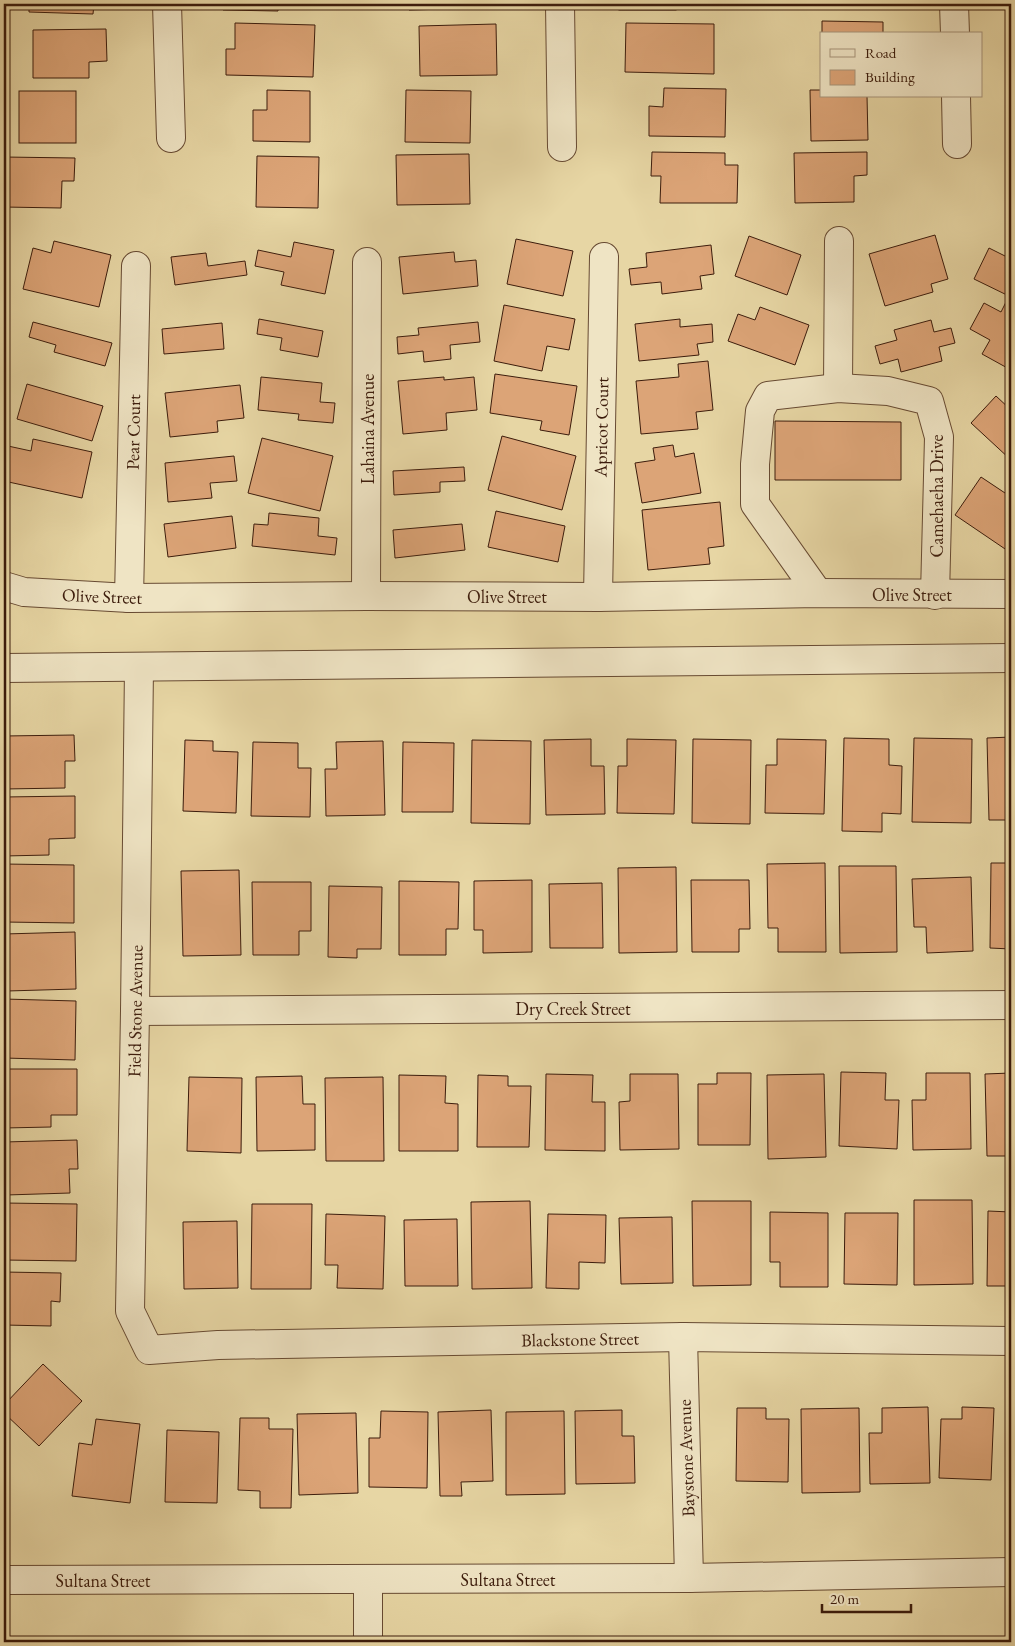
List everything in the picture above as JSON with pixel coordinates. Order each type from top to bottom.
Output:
[{"type":"street","points":[[168,4],[171,138]]},
{"type":"street","points":[[560,4],[562,147]]},
{"type":"street","points":[[954,4],[955,32]]},
{"type":"street","points":[[956,98],[958,144]]},
{"type":"street","points":[[838,388],[839,241]]},
{"type":"street","name":"Apricot Court","points":[[598,597],[604,256]]},
{"type":"street","name":"Lahaina Avenue","points":[[366,596],[367,262]]},
{"type":"street","name":"Pear Court","points":[[129,598],[136,266]]},
{"type":"street","name":"Camehaeha Drive","points":[[818,593],[756,504],[756,464],[760,411],[768,396],[838,388],[888,390],[929,401],[940,438],[934,595]]},
{"type":"street","name":"Olive Street","points":[[4,586],[24,592],[129,598],[598,597],[818,593],[1011,594]]},
{"type":"street","points":[[4,668],[1011,658]]},
{"type":"street","name":"Field Stone Avenue","points":[[139,667],[136,1011],[130,1311],[149,1350]]},
{"type":"street","name":"Dry Creek Street","points":[[136,1011],[1011,1005]]},
{"type":"street","name":"Blackstone Street","points":[[149,1350],[228,1345],[683,1337],[1011,1341]]},
{"type":"street","name":"Baystone Avenue","points":[[683,1337],[690,1578]]},
{"type":"street","name":"Sultana Street","points":[[4,1580],[690,1578],[1011,1572]]},
{"type":"street","points":[[368,1580],[368,1642]]},
{"type":"building","points":[[29,4],[94,4],[93,14],[29,12]]},
{"type":"building","points":[[223,4],[278,4],[278,11],[223,10]]},
{"type":"building","points":[[409,4],[486,4],[486,8],[409,10]]},
{"type":"building","points":[[619,4],[676,4],[676,10],[619,10]]},
{"type":"building","points":[[839,4],[897,4],[897,7],[839,7]]},
{"type":"building","points":[[822,21],[883,22],[883,32],[822,32]]},
{"type":"building","points":[[235,23],[315,25],[313,77],[226,75],[226,49],[235,49]]},
{"type":"building","points":[[626,23],[714,24],[714,74],[625,72]]},
{"type":"building","points":[[496,24],[497,75],[420,76],[419,26]]},
{"type":"building","points":[[106,29],[107,61],[89,62],[89,78],[33,78],[33,30]]},
{"type":"building","points":[[664,88],[726,89],[725,137],[649,136],[649,106],[663,107]]},
{"type":"building","points":[[267,90],[310,91],[310,142],[253,141],[253,110],[267,110]]},
{"type":"building","points":[[406,90],[471,91],[470,143],[405,142]]},
{"type":"building","points":[[810,90],[820,90],[820,98],[867,98],[868,140],[811,141]]},
{"type":"building","points":[[19,91],[76,91],[76,143],[19,143]]},
{"type":"building","points":[[652,152],[725,153],[725,165],[738,165],[737,203],[660,203],[661,176],[651,176]]},
{"type":"building","points":[[867,152],[867,175],[854,176],[854,202],[795,203],[794,153]]},
{"type":"building","points":[[469,154],[470,204],[397,205],[396,155]]},
{"type":"building","points":[[257,156],[319,157],[318,208],[256,207]]},
{"type":"building","points":[[4,157],[75,158],[74,181],[62,181],[61,208],[4,207]]},
{"type":"building","points":[[935,235],[948,279],[931,284],[933,292],[885,306],[869,254]]},
{"type":"building","points":[[749,236],[801,255],[787,295],[735,276]]},
{"type":"building","points":[[516,239],[573,251],[563,296],[507,284]]},
{"type":"building","points":[[54,241],[111,255],[99,307],[23,289],[33,248],[51,253]]},
{"type":"building","points":[[294,242],[334,250],[325,294],[281,285],[284,272],[255,266],[258,250],[291,257]]},
{"type":"building","points":[[711,245],[714,274],[700,276],[702,289],[662,294],[661,282],[631,285],[629,269],[647,267],[646,253]]},
{"type":"building","points":[[989,248],[1011,259],[1011,297],[974,279]]},
{"type":"building","points":[[454,252],[455,262],[476,260],[478,286],[403,294],[399,257]]},
{"type":"building","points":[[206,253],[208,266],[245,261],[247,275],[175,285],[171,257]]},
{"type":"building","points":[[1006,302],[1011,305],[1011,370],[982,354],[990,340],[970,329],[984,303],[1001,312]]},
{"type":"building","points":[[504,305],[575,319],[569,350],[547,346],[542,371],[494,361]]},
{"type":"building","points":[[760,307],[809,325],[795,365],[728,341],[738,314],[755,320]]},
{"type":"building","points":[[259,319],[323,331],[318,357],[280,350],[282,338],[257,334]]},
{"type":"building","points":[[680,319],[680,327],[712,324],[713,342],[697,344],[699,355],[639,361],[635,324]]},
{"type":"building","points":[[931,320],[934,332],[951,328],[955,343],[939,347],[942,361],[901,372],[898,359],[880,364],[875,346],[897,340],[894,330]]},
{"type":"building","points":[[33,322],[112,343],[105,366],[54,352],[56,345],[29,337]]},
{"type":"building","points":[[478,322],[480,342],[450,345],[451,359],[424,362],[423,351],[398,354],[397,337],[419,335],[418,328]]},
{"type":"building","points":[[222,323],[224,349],[164,354],[162,329]]},
{"type":"building","points":[[708,361],[713,410],[696,412],[698,429],[641,434],[636,381],[679,377],[678,364]]},
{"type":"building","points":[[495,374],[577,386],[569,435],[540,430],[542,421],[490,413]]},
{"type":"building","points":[[261,377],[322,383],[320,402],[335,403],[333,423],[298,420],[299,414],[258,410]]},
{"type":"building","points":[[444,377],[444,380],[474,377],[477,410],[446,413],[447,430],[403,434],[398,381]]},
{"type":"building","points":[[27,384],[103,406],[92,441],[17,419]]},
{"type":"building","points":[[240,385],[244,418],[217,421],[218,432],[170,437],[165,393]]},
{"type":"building","points":[[996,396],[1011,410],[1011,460],[971,423]]},
{"type":"building","points":[[775,421],[901,422],[901,480],[775,480]]},
{"type":"building","points":[[502,436],[576,456],[562,510],[488,490]]},
{"type":"building","points":[[262,438],[333,456],[320,511],[248,493]]},
{"type":"building","points":[[33,439],[92,452],[82,498],[4,481],[4,465],[8,446],[31,451]]},
{"type":"building","points":[[673,445],[675,457],[694,453],[701,493],[642,503],[635,463],[655,460],[653,448]]},
{"type":"building","points":[[234,456],[237,481],[210,483],[212,498],[168,502],[165,463]]},
{"type":"building","points":[[464,467],[465,481],[440,482],[440,492],[394,495],[393,471]]},
{"type":"building","points":[[981,477],[1011,497],[1011,553],[955,515]]},
{"type":"building","points":[[720,502],[724,546],[708,548],[710,564],[648,570],[642,510]]},
{"type":"building","points":[[496,511],[565,526],[558,562],[488,547]]},
{"type":"building","points":[[269,513],[319,518],[318,536],[337,538],[335,555],[252,546],[254,524],[268,525]]},
{"type":"building","points":[[232,516],[236,548],[168,557],[164,524]]},
{"type":"building","points":[[462,524],[465,550],[395,558],[393,530]]},
{"type":"building","points":[[74,735],[75,761],[65,761],[65,788],[4,789],[4,736]]},
{"type":"building","points":[[1011,737],[1011,820],[989,820],[987,738]]},
{"type":"building","points":[[844,738],[889,739],[889,765],[902,766],[901,814],[882,813],[882,832],[842,831]]},
{"type":"building","points":[[914,738],[972,739],[971,823],[912,822]]},
{"type":"building","points":[[591,739],[591,766],[604,766],[605,814],[546,815],[544,740]]},
{"type":"building","points":[[627,739],[676,740],[674,814],[617,813],[618,766],[627,766]]},
{"type":"building","points":[[693,739],[751,740],[750,824],[692,823]]},
{"type":"building","points":[[777,739],[826,740],[824,814],[765,813],[766,765],[777,765]]},
{"type":"building","points":[[185,740],[213,741],[213,751],[238,752],[236,813],[183,811]]},
{"type":"building","points":[[472,740],[531,741],[530,824],[471,823]]},
{"type":"building","points":[[383,741],[385,815],[326,816],[325,769],[337,769],[336,742]]},
{"type":"building","points":[[253,742],[298,743],[298,768],[311,768],[310,817],[251,816]]},
{"type":"building","points":[[403,742],[454,743],[453,812],[402,812]]},
{"type":"building","points":[[75,796],[75,838],[49,839],[49,855],[4,856],[4,797]]},
{"type":"building","points":[[825,863],[826,952],[778,952],[778,928],[768,928],[767,864]]},
{"type":"building","points":[[991,863],[1011,863],[1011,949],[990,948]]},
{"type":"building","points":[[4,864],[74,865],[74,923],[4,922]]},
{"type":"building","points":[[839,866],[896,866],[897,952],[840,953]]},
{"type":"building","points":[[676,867],[677,952],[619,953],[618,868]]},
{"type":"building","points":[[239,870],[241,955],[183,956],[181,871]]},
{"type":"building","points":[[971,877],[973,951],[927,953],[926,927],[914,927],[912,879]]},
{"type":"building","points":[[532,880],[532,952],[483,953],[483,930],[474,930],[474,881]]},
{"type":"building","points":[[691,880],[749,880],[750,929],[739,929],[739,952],[692,952]]},
{"type":"building","points":[[399,881],[459,882],[458,929],[446,929],[446,955],[399,955]]},
{"type":"building","points":[[252,882],[311,882],[311,931],[299,931],[299,955],[253,955]]},
{"type":"building","points":[[602,883],[603,948],[550,948],[549,884]]},
{"type":"building","points":[[329,886],[382,887],[381,949],[357,949],[357,958],[328,957]]},
{"type":"building","points":[[75,932],[76,989],[7,991],[6,965],[4,965],[4,934]]},
{"type":"building","points":[[4,999],[76,1001],[75,1060],[4,1058]]},
{"type":"building","points":[[4,1069],[77,1069],[77,1115],[51,1115],[51,1127],[4,1128]]},
{"type":"building","points":[[841,1072],[886,1073],[885,1100],[899,1100],[897,1149],[839,1146]]},
{"type":"building","points":[[717,1073],[751,1073],[750,1145],[698,1145],[698,1084],[717,1084]]},
{"type":"building","points":[[926,1073],[970,1073],[971,1149],[913,1150],[912,1100],[926,1100]]},
{"type":"building","points":[[1011,1073],[1011,1156],[987,1156],[985,1074]]},
{"type":"building","points":[[546,1074],[593,1075],[592,1102],[605,1102],[605,1151],[545,1150]]},
{"type":"building","points":[[630,1074],[678,1074],[679,1149],[620,1150],[619,1102],[630,1101]]},
{"type":"building","points":[[824,1074],[826,1157],[768,1159],[767,1075]]},
{"type":"building","points":[[399,1075],[446,1076],[445,1103],[458,1104],[458,1151],[399,1151]]},
{"type":"building","points":[[478,1075],[508,1076],[508,1086],[531,1086],[529,1147],[477,1147]]},
{"type":"building","points":[[302,1076],[303,1104],[315,1104],[315,1150],[257,1151],[256,1077]]},
{"type":"building","points":[[189,1077],[242,1078],[241,1153],[187,1151]]},
{"type":"building","points":[[383,1077],[384,1161],[326,1161],[325,1078]]},
{"type":"building","points":[[77,1140],[78,1169],[69,1169],[70,1193],[6,1195],[4,1142]]},
{"type":"building","points":[[914,1200],[972,1200],[973,1284],[914,1285]]},
{"type":"building","points":[[530,1201],[532,1288],[472,1289],[471,1202]]},
{"type":"building","points":[[692,1201],[751,1201],[751,1285],[693,1286]]},
{"type":"building","points":[[4,1203],[77,1204],[76,1261],[4,1260]]},
{"type":"building","points":[[252,1204],[312,1204],[311,1289],[251,1289]]},
{"type":"building","points":[[988,1211],[1011,1212],[1011,1286],[987,1286]]},
{"type":"building","points":[[770,1212],[828,1213],[828,1287],[780,1287],[780,1262],[770,1262]]},
{"type":"building","points":[[845,1213],[898,1213],[897,1285],[844,1284]]},
{"type":"building","points":[[326,1214],[385,1216],[383,1289],[337,1288],[338,1265],[325,1265]]},
{"type":"building","points":[[548,1214],[606,1215],[605,1263],[579,1262],[579,1289],[546,1288]]},
{"type":"building","points":[[672,1217],[673,1283],[621,1284],[619,1218]]},
{"type":"building","points":[[457,1219],[458,1286],[405,1286],[404,1220]]},
{"type":"building","points":[[237,1221],[238,1288],[184,1289],[183,1222]]},
{"type":"building","points":[[4,1272],[61,1273],[60,1302],[51,1301],[51,1326],[4,1325]]},
{"type":"building","points":[[43,1364],[82,1401],[39,1446],[4,1413],[4,1405]]},
{"type":"building","points":[[928,1407],[930,1483],[870,1484],[869,1433],[882,1433],[882,1408]]},
{"type":"building","points":[[962,1407],[994,1408],[991,1480],[939,1478],[941,1419],[962,1419]]},
{"type":"building","points":[[737,1408],[766,1408],[766,1419],[789,1419],[788,1482],[736,1481]]},
{"type":"building","points":[[859,1408],[860,1492],[802,1493],[801,1409]]},
{"type":"building","points":[[1008,1408],[1011,1408],[1011,1491],[1007,1491]]},
{"type":"building","points":[[491,1410],[493,1481],[461,1482],[462,1496],[440,1496],[438,1412]]},
{"type":"building","points":[[622,1410],[622,1436],[634,1436],[635,1483],[576,1484],[575,1411]]},
{"type":"building","points":[[381,1411],[428,1412],[427,1488],[369,1487],[369,1438],[380,1438]]},
{"type":"building","points":[[564,1411],[565,1494],[506,1495],[506,1412]]},
{"type":"building","points":[[356,1413],[358,1493],[299,1495],[297,1414]]},
{"type":"building","points":[[240,1418],[269,1418],[269,1429],[293,1429],[291,1508],[260,1508],[260,1491],[238,1490]]},
{"type":"building","points":[[96,1419],[140,1424],[130,1503],[72,1496],[79,1443],[92,1445]]},
{"type":"building","points":[[167,1430],[219,1432],[217,1503],[165,1502]]}]
